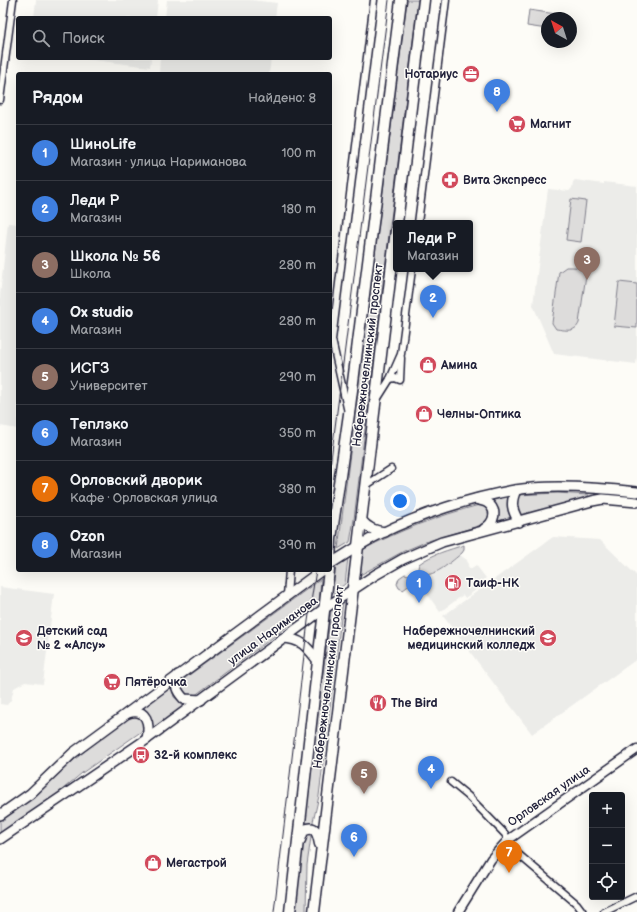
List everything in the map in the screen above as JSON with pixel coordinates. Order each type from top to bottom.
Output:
[{"type":"main road","name":"Набережночелнинский проспект","points":[[332,532],[401,0]]},
{"type":"main road","points":[[397,220],[424,0]]},
{"type":"main road","name":"Набережночелнинский проспект","points":[[314,912],[393,255]]},
{"type":"main road","points":[[332,563],[385,532],[426,514],[516,490],[586,488],[637,492]]},
{"type":"main road","points":[[516,490],[512,498],[512,506],[513,512],[519,522]]},
{"type":"main road","name":"улица Нариманова","points":[[0,839],[201,700],[283,638],[353,588],[404,559],[442,542],[603,499],[637,502]]},
{"type":"main road","points":[[476,500],[485,502],[492,508],[494,516],[490,525],[481,531]]},
{"type":"main road","points":[[361,520],[366,527],[385,532]]},
{"type":"main road","name":"улица Нариманова","points":[[0,815],[30,794],[73,753],[319,572]]},
{"type":"main road","name":"Набережночелнинский проспект","points":[[290,912],[329,572]]},
{"type":"main road","points":[[283,638],[290,638],[302,642],[318,661]]},
{"type":"main road","points":[[178,675],[176,684],[177,692],[184,699],[201,700]]},
{"type":"main road","points":[[125,714],[135,711],[142,714],[148,721],[148,732],[146,739]]},
{"type":"main road","points":[[298,846],[303,831],[307,828],[314,829],[318,833],[321,848]]},
{"type":"street","points":[[0,100],[13,0]]},
{"type":"street","points":[[332,334],[374,0]]},
{"type":"street","points":[[418,220],[446,0]]},
{"type":"street","points":[[390,379],[395,378],[400,380],[401,354],[412,272]]},
{"type":"street","points":[[332,346],[348,414]]},
{"type":"street","points":[[375,403],[390,379],[401,354]]},
{"type":"street","points":[[365,486],[391,469]]},
{"type":"street","points":[[287,595],[289,572]]},
{"type":"street","name":"Орловская улица","points":[[458,912],[491,859],[508,840],[637,749]]},
{"type":"street","points":[[451,782],[468,796],[504,834],[518,854],[577,904],[583,912]]},
{"type":"street","points":[[604,912],[637,896]]},
{"type":"shaded area","points":[[36,0],[158,0],[156,16],[34,16]]},
{"type":"shaded area","points":[[167,0],[250,0],[277,3],[275,16],[165,16]]},
{"type":"shaded area","points":[[407,0],[418,0],[354,519],[350,542],[338,549]]},
{"type":"shaded area","points":[[529,10],[542,12],[541,12],[541,28],[527,26]]},
{"type":"shaded area","points":[[93,60],[151,60],[150,67]]},
{"type":"shaded area","points":[[160,60],[271,60],[269,72],[159,72]]},
{"type":"shaded area","points":[[575,180],[637,186],[636,364],[554,354],[533,305],[548,189],[569,191]]},
{"type":"shaded area","points":[[571,199],[586,201],[581,242],[566,240]]},
{"type":"shaded area","points":[[8,223],[16,224],[16,429],[0,426],[0,295]]},
{"type":"shaded area","points":[[566,267],[575,267],[583,270],[586,275],[579,323],[572,330],[556,329],[552,323],[559,272]]},
{"type":"shaded area","points":[[619,282],[637,284],[637,328],[614,326]]},
{"type":"shaded area","points":[[557,493],[589,495],[586,499],[520,516],[515,498],[518,495]]},
{"type":"shaded area","points":[[510,496],[508,511],[512,520],[494,524],[495,511],[491,500]]},
{"type":"shaded area","points":[[479,505],[485,507],[490,514],[490,520],[485,524],[428,541],[404,551],[360,575],[362,550],[419,524]]},
{"type":"shaded area","name":"Набережночелнинский медицинский колледж","points":[[553,537],[600,540],[637,576],[637,659],[532,734],[443,616]]},
{"type":"shaded area","points":[[464,545],[464,550],[462,553],[442,569],[425,575],[420,573],[418,568],[419,564],[429,558]]},
{"type":"shaded area","points":[[460,555],[467,560],[470,569],[476,565],[486,578],[478,584],[480,587],[465,598],[463,595],[440,612],[425,591],[423,576],[433,575]]},
{"type":"shaded area","points":[[348,558],[345,584],[332,594],[336,566]]},
{"type":"shaded area","points":[[405,574],[413,576],[415,581],[403,590],[399,588],[397,584],[399,578]]},
{"type":"shaded area","points":[[321,579],[319,603],[194,696],[184,693],[182,686],[185,678]]},
{"type":"shaded area","name":"Детский сад № 2 «Алсу»","points":[[0,587],[54,594],[43,684],[25,682],[14,688],[11,700],[7,705],[0,704]]},
{"type":"shaded area","points":[[343,602],[319,796],[312,826],[304,825],[331,611]]},
{"type":"shaded area","points":[[171,684],[174,697],[182,703],[188,703],[152,729],[150,716],[140,709]]},
{"type":"shaded area","points":[[133,715],[140,717],[144,722],[142,731],[82,773],[50,800],[0,834],[0,820],[21,806],[82,753]]},
{"type":"shaded area","points":[[305,834],[309,834],[311,837],[307,865],[306,912],[295,912],[303,837]]},
{"type":"tram line","points":[[332,451],[389,0]]},
{"type":"tram line","points":[[274,912],[308,621],[316,572]]},
{"type":"place","name":"Нотариус","points":[[471,74]]},
{"type":"place","name":"Ozon","points":[[497,112]]},
{"type":"place","name":"Магнит","points":[[517,124]]},
{"type":"place","name":"Вита Экспресс","points":[[450,180]]},
{"type":"place","name":"Школа № 56","points":[[587,280]]},
{"type":"place","name":"Леди Р","points":[[433,318]]},
{"type":"place","name":"Амина","points":[[428,365]]},
{"type":"place","name":"Челны-Оптика","points":[[424,414]]},
{"type":"place","name":"Таиф-НК","points":[[453,583]]},
{"type":"place","name":"ШиноLife","points":[[419,603]]},
{"type":"place","name":"Детский сад № 2 «Алсу»","points":[[24,638]]},
{"type":"place","name":"Набережночелнинский медицинский колледж","points":[[548,638]]},
{"type":"place","name":"Пятёрочка","points":[[112,682]]},
{"type":"place","name":"The Bird","points":[[378,703]]},
{"type":"place","name":"32-й комплекс","points":[[141,755]]},
{"type":"place","name":"Ox studio","points":[[431,789]]},
{"type":"place","name":"ИСГЗ","points":[[364,794]]},
{"type":"place","name":"Теплэко","points":[[354,857]]},
{"type":"place","name":"Мегастрой","points":[[153,863]]},
{"type":"place","name":"Орловский дворик","points":[[509,873]]}]
